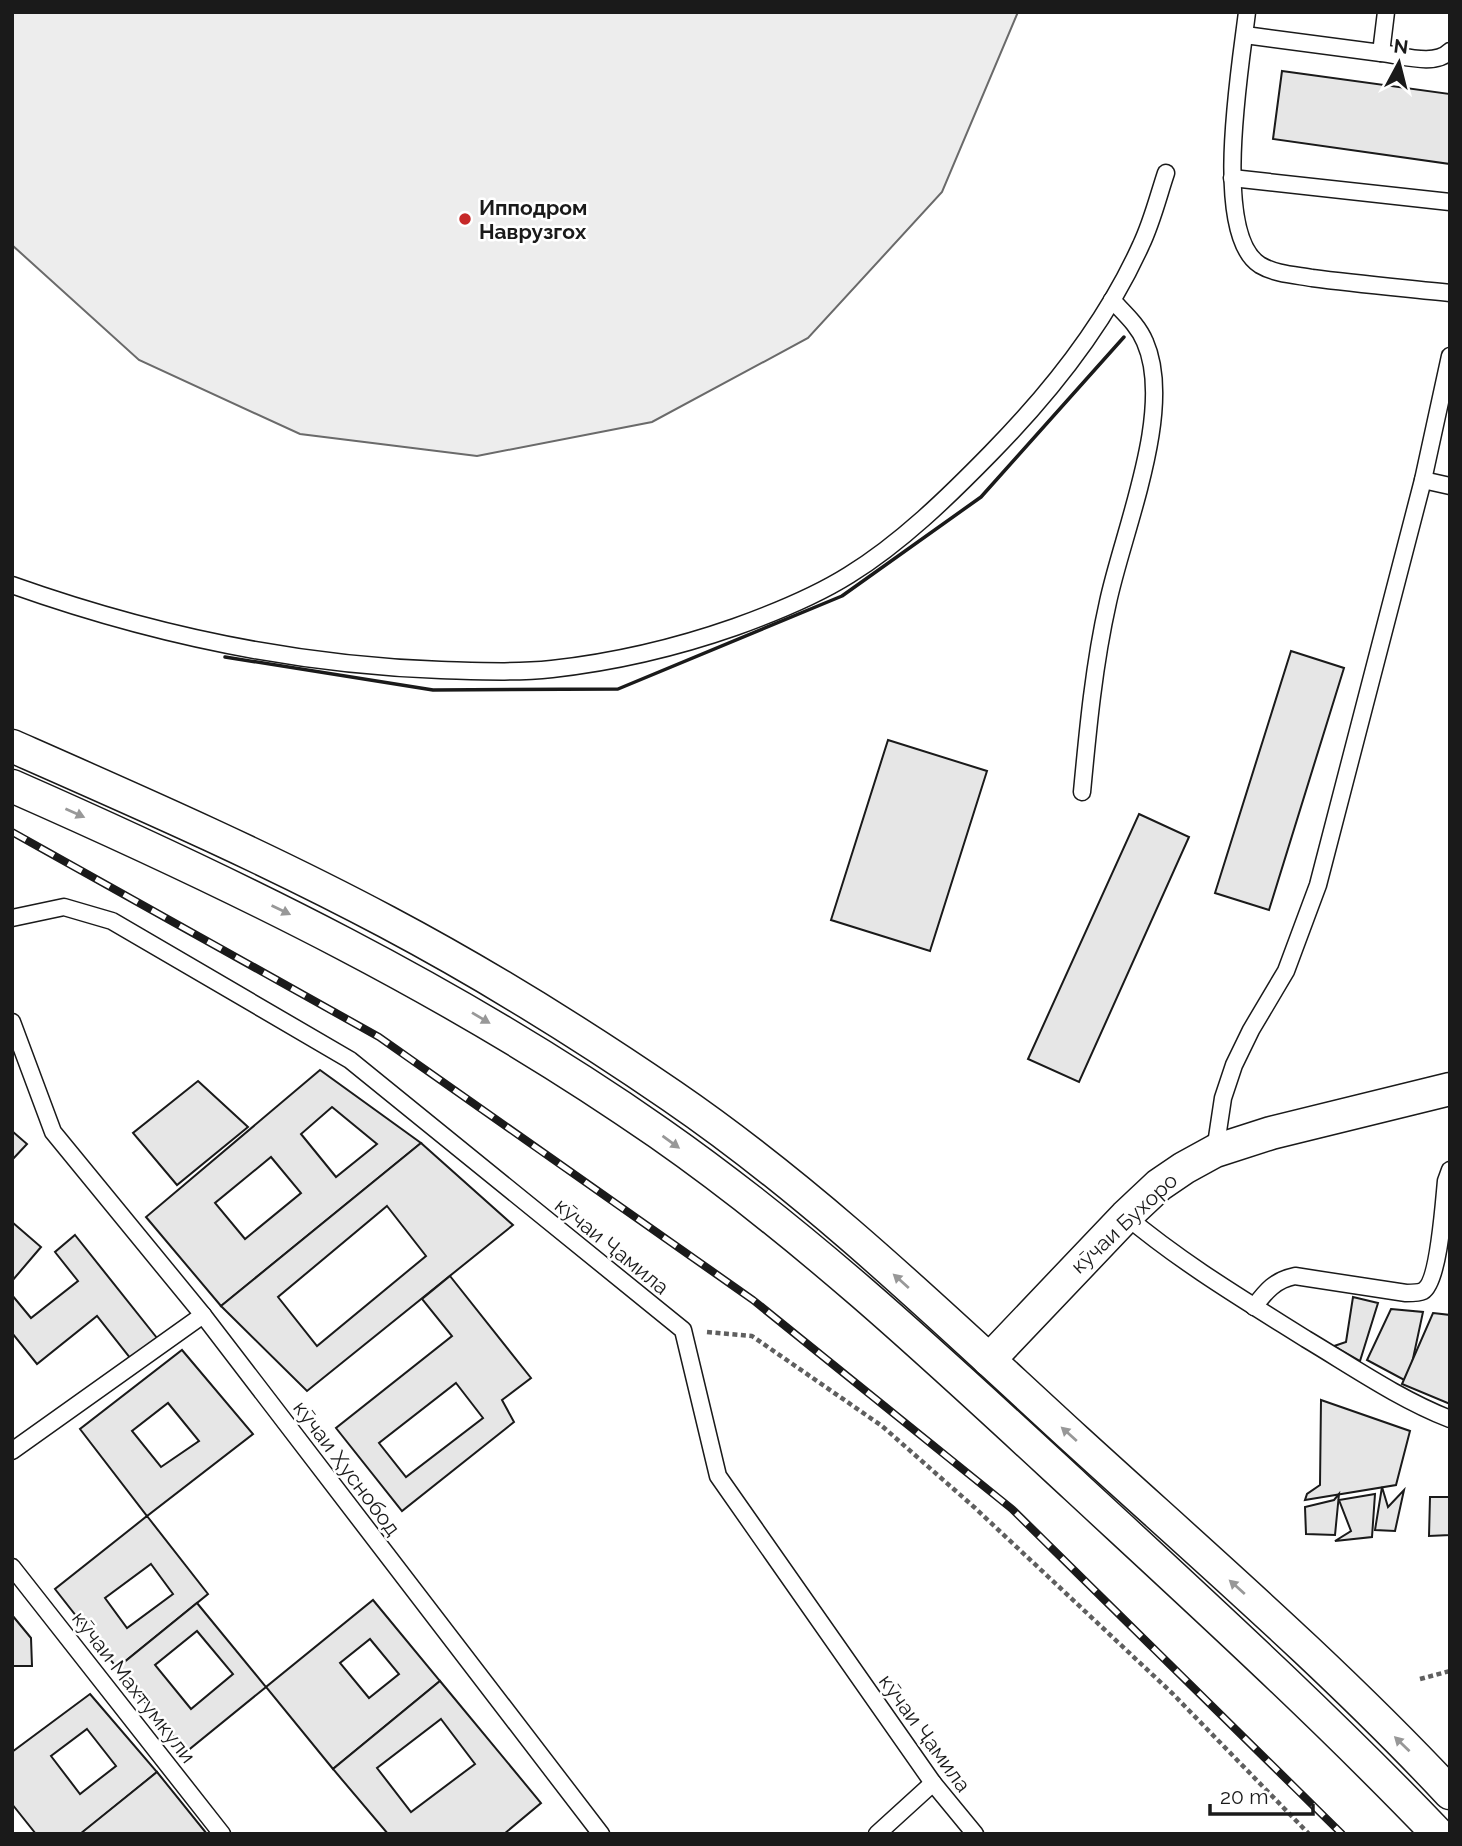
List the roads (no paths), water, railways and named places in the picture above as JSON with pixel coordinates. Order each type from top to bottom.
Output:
[{"type":"street","points":[[12,746],[282,868],[431,946],[528,1003],[675,1098],[760,1160],[863,1247],[1263,1611],[1450,1793]]},
{"type":"street","points":[[12,786],[229,884],[396,970],[510,1036],[646,1124],[702,1164],[823,1260],[995,1412],[1282,1677],[1438,1834]]},
{"type":"street","name":"кӯчаи Бухоро","points":[[989,1360],[1159,1185],[1215,1151],[1317,1121],[1450,1089]]},
{"type":"lane","points":[[1247,12],[1232,177],[1234,209],[1239,230],[1251,257],[1273,271],[1327,280],[1450,293]]},
{"type":"lane","points":[[1381,53],[1386,12]]},
{"type":"lane","points":[[1245,36],[1432,60],[1442,59],[1450,51]]},
{"type":"lane","points":[[12,585],[100,615],[177,635],[305,657],[377,666],[474,671],[550,669],[638,655],[679,645],[767,615],[849,575],[882,552],[958,488],[1031,411],[1065,369],[1112,300],[1142,243],[1166,173]]},
{"type":"lane","points":[[1232,177],[1450,202]]},
{"type":"lane","points":[[1082,792],[1100,637],[1108,598],[1133,513],[1154,408],[1151,358],[1144,340],[1135,325],[1112,300]]},
{"type":"lane","points":[[1215,1151],[1223,1098],[1234,1065],[1286,971],[1318,885],[1423,480],[1450,356]]},
{"type":"lane","points":[[1423,480],[1450,486]]},
{"type":"lane","name":"кӯчаи Ҷамила","points":[[12,918],[64,907],[112,921],[349,1060],[683,1330],[718,1476],[933,1783],[975,1834]]},
{"type":"lane","name":"кӯчаи Ҳуснобод","points":[[12,1022],[53,1132],[203,1315],[601,1834]]},
{"type":"lane","points":[[1254,1307],[1269,1287],[1295,1276],[1406,1293],[1423,1291],[1429,1285],[1436,1262],[1446,1181],[1450,1170]]},
{"type":"lane","points":[[1126,1216],[1164,1248],[1254,1307],[1375,1381],[1450,1419]]},
{"type":"lane","points":[[12,1451],[203,1315]]},
{"type":"lane","name":"кӯчаи Махтумкули","points":[[12,1567],[222,1834]]},
{"type":"lane","points":[[877,1834],[933,1783]]},
{"type":"railway","points":[[12,832],[379,1037],[753,1300],[1012,1509],[1342,1834]]},
{"type":"place","name":"Ипподром Наврузгох","points":[[465,219]]}]
